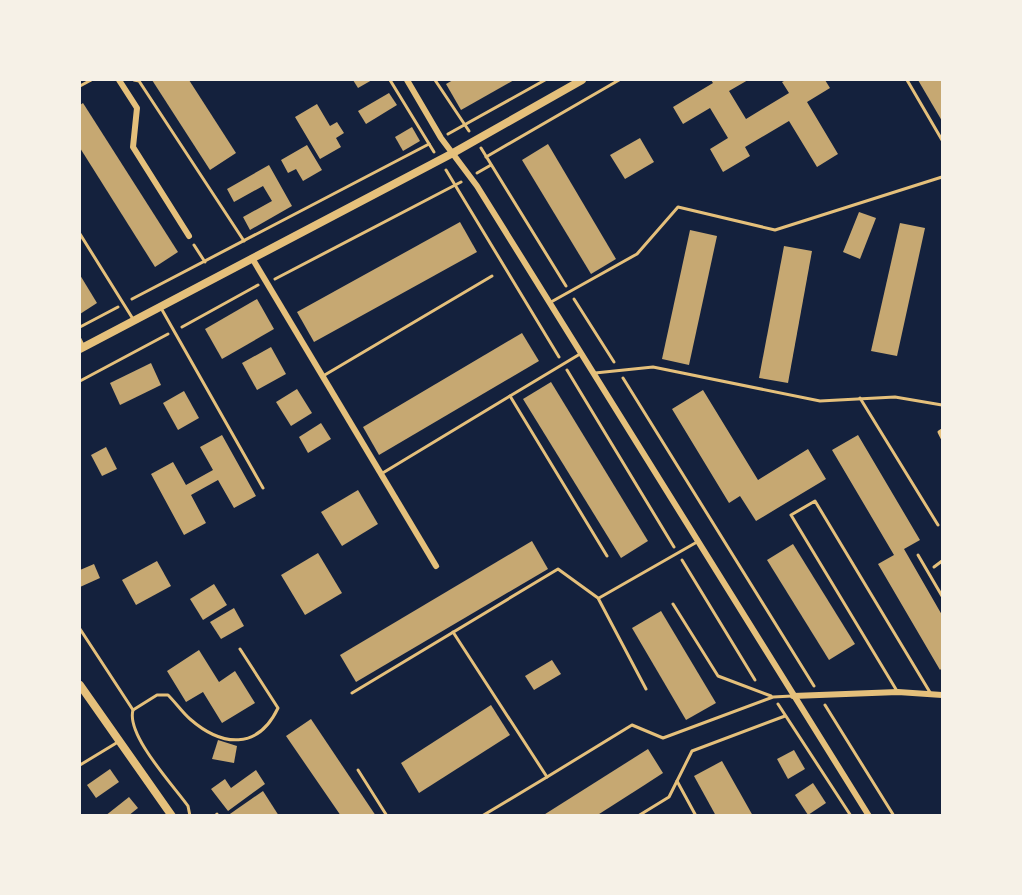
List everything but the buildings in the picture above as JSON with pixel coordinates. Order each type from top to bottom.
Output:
[{"type":"street","points":[[119,80],[137,108],[133,147],[189,236]]},
{"type":"street","points":[[408,80],[441,138],[471,177],[869,816]]},
{"type":"street","points":[[81,345],[134,320],[440,160],[582,80]]},
{"type":"street","points":[[252,258],[436,566]]},
{"type":"street","points":[[80,685],[172,816]]},
{"type":"street","points":[[793,696],[898,692],[942,695]]},
{"type":"lane","points":[[80,87],[91,80]]},
{"type":"lane","points":[[907,80],[942,140]]},
{"type":"lane","points":[[550,303],[637,254],[678,207],[775,230],[942,177]]},
{"type":"lane","points":[[80,234],[134,320]]},
{"type":"lane","points":[[323,376],[492,276]]},
{"type":"lane","points":[[160,306],[263,488]]},
{"type":"lane","points":[[381,474],[582,353]]},
{"type":"lane","points":[[594,373],[653,367],[820,401],[895,397],[942,405]]},
{"type":"lane","points":[[510,396],[607,556]]},
{"type":"lane","points":[[860,398],[938,525]]},
{"type":"lane","points":[[942,429],[939,432],[942,438]]},
{"type":"lane","points":[[898,692],[791,515],[815,501],[931,694]]},
{"type":"lane","points":[[598,598],[699,541]]},
{"type":"lane","points":[[918,555],[942,596]]},
{"type":"lane","points":[[352,693],[558,569],[598,598],[646,688]]},
{"type":"lane","points":[[673,604],[718,676],[773,697]]},
{"type":"lane","points":[[80,629],[133,710]]},
{"type":"lane","points":[[453,632],[547,777]]},
{"type":"lane","points":[[190,816],[188,806],[136,735],[131,719],[133,710],[157,695],[168,695],[188,717],[218,736],[239,742],[254,736],[271,722],[278,708],[240,649]]},
{"type":"lane","points":[[482,816],[632,725],[663,738],[773,697],[793,696]]},
{"type":"lane","points":[[80,765],[119,741]]},
{"type":"lane","points":[[358,770],[387,816]]},
{"type":"path","points":[[134,80],[139,81],[244,241]]},
{"type":"path","points":[[390,80],[762,692]]},
{"type":"path","points":[[435,80],[492,165],[894,816]]},
{"type":"path","points":[[80,327],[441,138],[545,80]]},
{"type":"path","points":[[486,157],[619,80]]},
{"type":"path","points":[[80,381],[492,165]]},
{"type":"path","points":[[189,236],[205,262]]},
{"type":"path","points":[[773,697],[851,816]]},
{"type":"path","points":[[638,816],[669,797],[692,751],[785,716]]},
{"type":"path","points":[[677,781],[696,816]]}]
